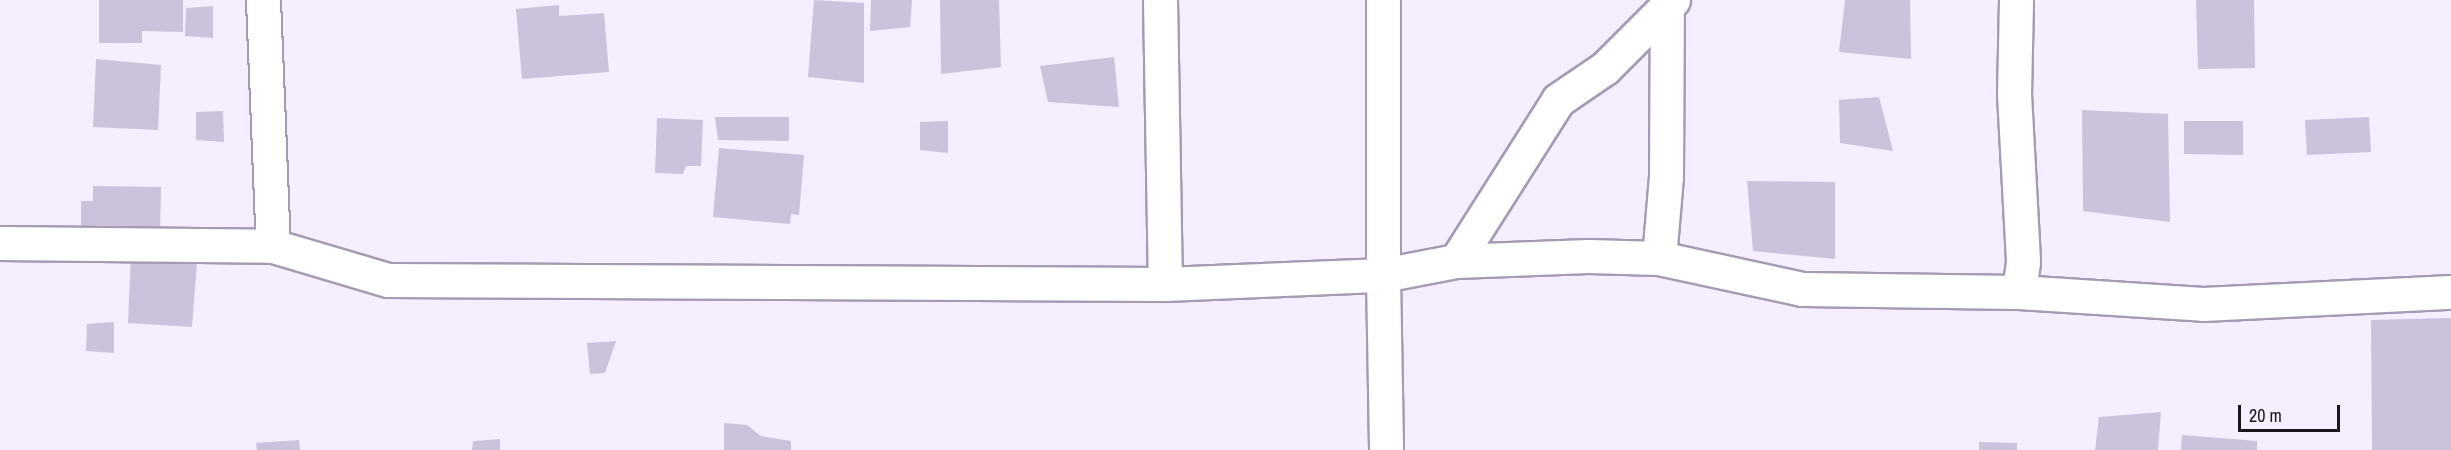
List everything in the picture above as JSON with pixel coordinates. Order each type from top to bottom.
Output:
[{"type":"street","points":[[263,0],[273,246]]},
{"type":"street","points":[[1160,0],[1166,284]]},
{"type":"street","points":[[1383,0],[1383,274],[1386,450]]},
{"type":"street","points":[[2016,0],[2014,94],[2023,262],[2019,292]]},
{"type":"street","points":[[1456,261],[1558,100],[1605,68],[1669,2]]},
{"type":"street","points":[[1659,258],[1666,176],[1669,2]]},
{"type":"street","points":[[0,243],[273,246],[388,280],[1166,284],[1383,274],[1456,261],[1659,258],[1802,289],[2019,292],[2203,303],[2451,292]]},
{"type":"building","points":[[99,0],[183,0],[183,32],[142,31],[142,43],[99,43]]},
{"type":"building","points":[[814,0],[864,3],[864,83],[808,77]]},
{"type":"building","points":[[871,0],[912,0],[910,27],[870,31]]},
{"type":"building","points":[[940,0],[999,0],[1001,67],[941,74]]},
{"type":"building","points":[[1845,0],[1910,0],[1911,59],[1839,52]]},
{"type":"building","points":[[2196,0],[2254,0],[2255,68],[2198,69]]},
{"type":"building","points":[[559,5],[559,16],[604,13],[609,72],[522,79],[516,9]]},
{"type":"building","points":[[213,6],[213,38],[185,36],[186,8]]},
{"type":"building","points":[[1114,57],[1119,107],[1048,102],[1040,66]]},
{"type":"building","points":[[96,59],[161,65],[158,130],[93,127]]},
{"type":"building","points":[[1879,97],[1893,151],[1840,143],[1839,100]]},
{"type":"building","points":[[2082,110],[2168,114],[2170,222],[2083,211]]},
{"type":"building","points":[[223,111],[224,142],[196,140],[196,112]]},
{"type":"building","points":[[715,117],[789,117],[789,141],[718,140]]},
{"type":"building","points":[[2369,117],[2371,152],[2307,155],[2305,120]]},
{"type":"building","points":[[657,118],[703,120],[701,166],[686,166],[683,174],[655,173]]},
{"type":"building","points":[[948,121],[948,153],[920,150],[920,122]]},
{"type":"building","points":[[2184,121],[2243,121],[2243,155],[2184,154]]},
{"type":"building","points":[[719,148],[804,155],[799,215],[791,214],[790,224],[713,217]]},
{"type":"building","points":[[1747,181],[1835,182],[1835,259],[1753,251]]},
{"type":"building","points":[[93,186],[161,187],[160,236],[81,234],[81,201],[93,201]]},
{"type":"building","points":[[131,255],[197,262],[192,327],[128,323]]},
{"type":"building","points":[[2451,318],[2451,450],[2372,450],[2371,320]]},
{"type":"building","points":[[114,322],[114,353],[86,351],[87,324]]},
{"type":"building","points":[[616,341],[605,373],[590,374],[587,343]]},
{"type":"building","points":[[2161,412],[2158,450],[2095,450],[2099,417]]},
{"type":"building","points":[[724,423],[747,425],[761,436],[791,441],[791,450],[724,450]]},
{"type":"building","points":[[2182,435],[2257,441],[2257,450],[2181,450]]},
{"type":"building","points":[[500,439],[500,450],[472,450],[473,441]]},
{"type":"building","points":[[299,440],[300,450],[257,450],[256,443]]},
{"type":"building","points":[[1979,442],[2017,443],[2017,450],[1979,450]]}]
